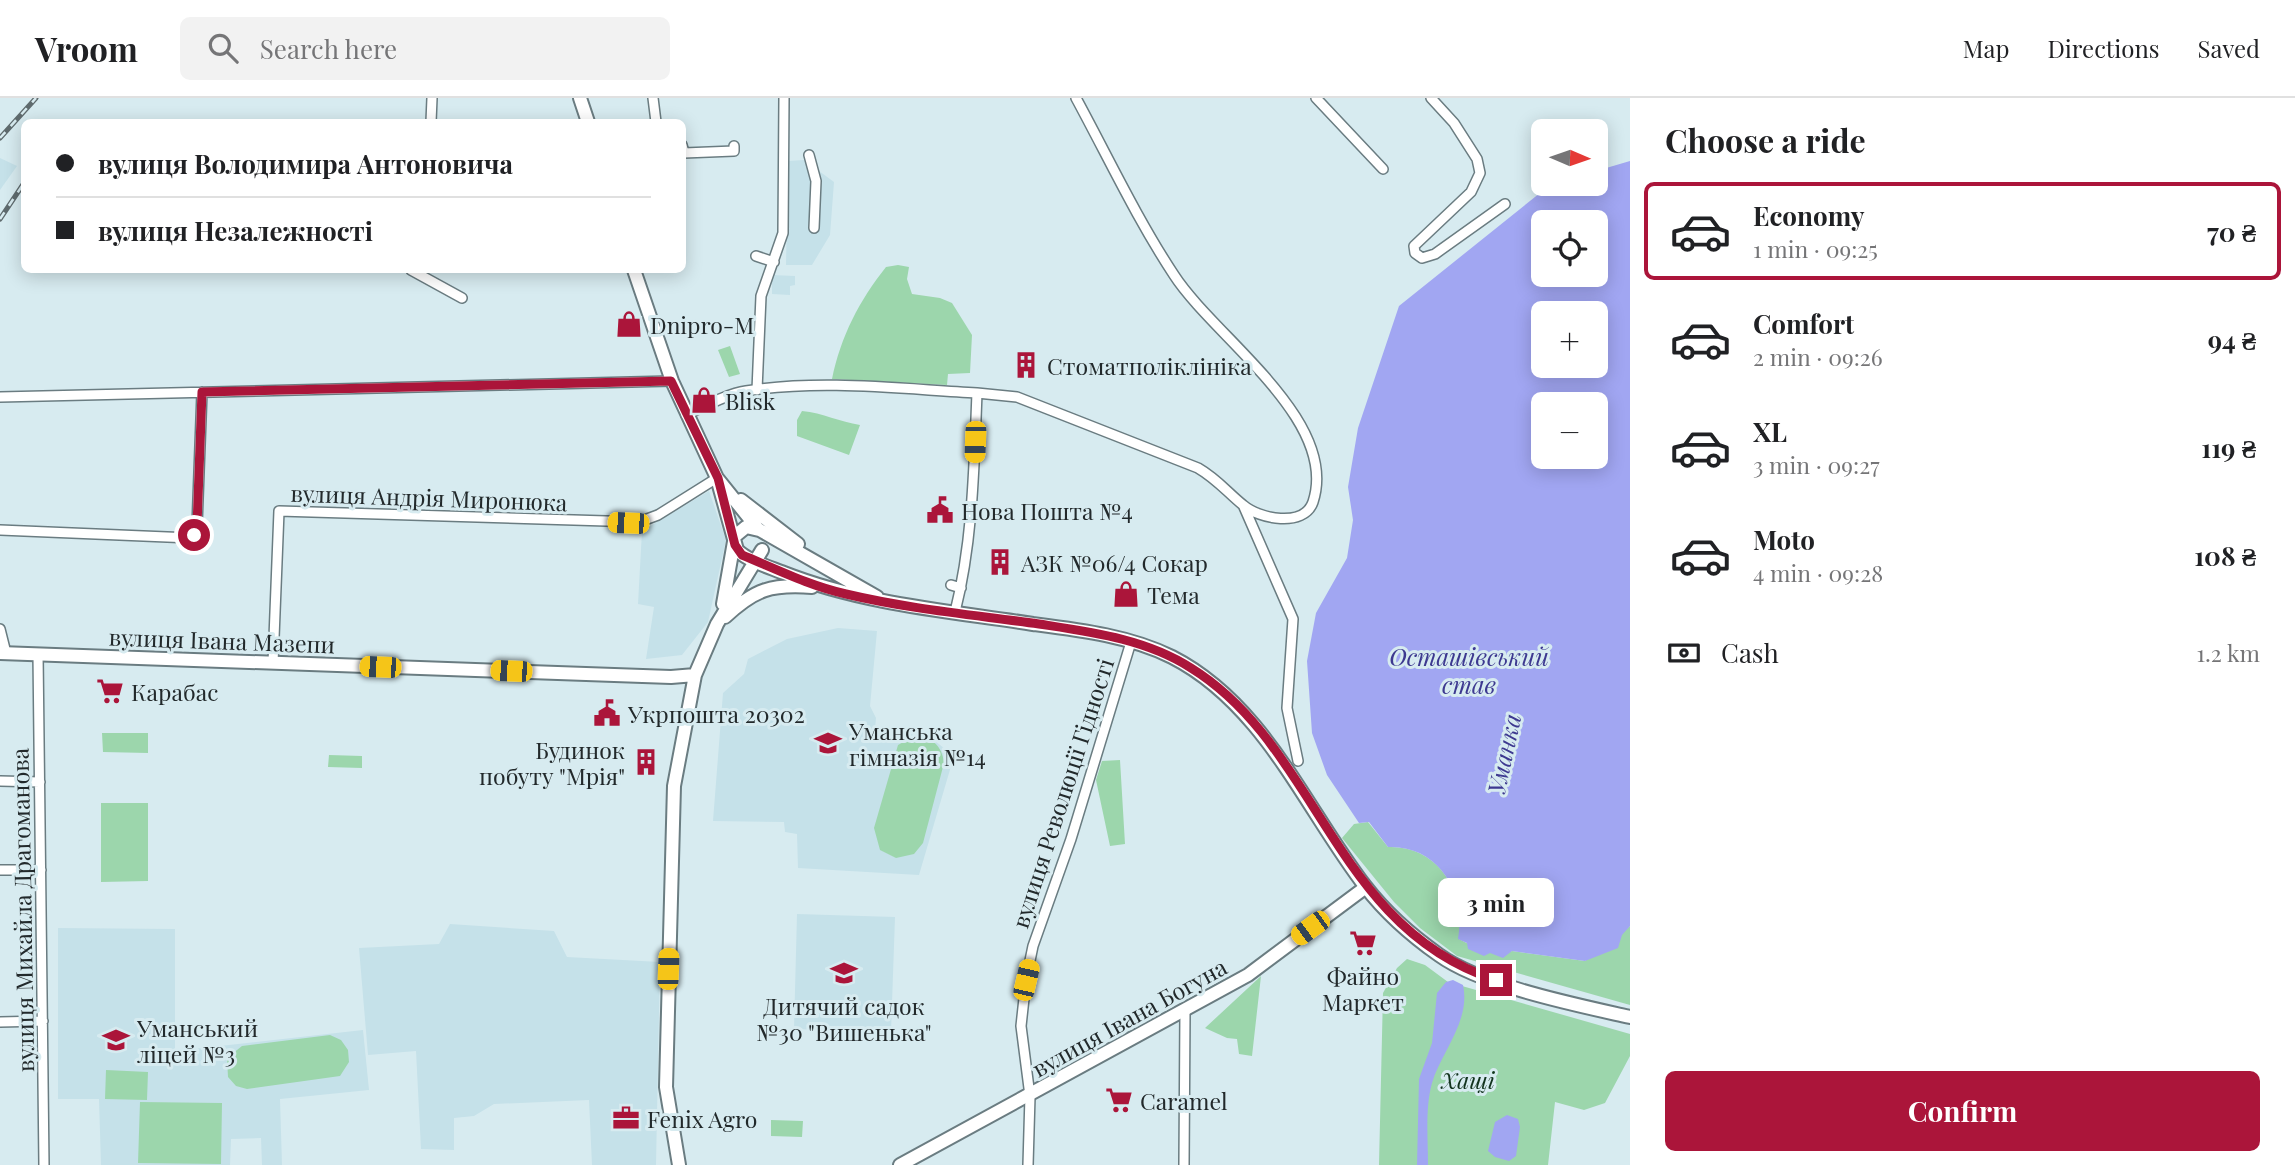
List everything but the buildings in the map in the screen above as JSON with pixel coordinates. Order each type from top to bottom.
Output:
[{"type":"main road","points":[[580,98],[587,119]]},
{"type":"main road","points":[[635,273],[671,381],[686,415],[718,478],[764,538],[717,624],[695,675],[674,786],[666,1087],[680,1165]]},
{"type":"main road","points":[[718,478],[737,550],[823,588]]},
{"type":"main road","points":[[718,478],[822,564]]},
{"type":"main road","points":[[717,624],[734,541],[743,528],[758,529],[883,601]]},
{"type":"main road","points":[[717,624],[743,600],[766,588],[823,588],[883,601],[1131,642],[1190,667],[1231,700],[1275,753],[1366,887],[1414,936],[1441,957],[1463,968],[1565,1002],[1630,1017]]},
{"type":"main road","name":"вулиця Івана Мазепи","points":[[3,653],[668,677],[695,675]]},
{"type":"main road","name":"вулиця Івана Богуна","points":[[900,1165],[1248,975],[1366,887]]},
{"type":"street","points":[[430,119],[432,98]]},
{"type":"street","points":[[653,98],[656,119]]},
{"type":"street","points":[[757,390],[761,296],[783,233],[784,98]]},
{"type":"street","points":[[686,415],[743,391],[828,386],[1017,397],[1198,468],[1217,479],[1254,512],[1291,519],[1306,513],[1313,501],[1315,486],[1312,447],[1278,395],[1174,276],[1076,98]]},
{"type":"street","points":[[1316,98],[1383,169]]},
{"type":"street","points":[[1431,98],[1454,123],[1477,159],[1480,173],[1472,192],[1414,246],[1415,253],[1422,258],[1435,254],[1505,204]]},
{"type":"street","points":[[686,153],[734,151],[734,146]]},
{"type":"street","points":[[809,155],[816,181],[814,228]]},
{"type":"street","points":[[756,256],[774,262]]},
{"type":"street","points":[[416,273],[462,298]]},
{"type":"street","points":[[0,397],[671,381]]},
{"type":"street","points":[[0,530],[191,538],[197,526],[202,392]]},
{"type":"street","points":[[955,612],[956,586],[971,504],[977,393]]},
{"type":"street","name":"вулиця Андрія Миронюка","points":[[274,663],[279,511],[639,522],[659,515],[718,478]]},
{"type":"street","points":[[1243,505],[1293,620],[1287,708],[1298,761]]},
{"type":"street","points":[[0,629],[3,653]]},
{"type":"street","name":"вулиця Революції Гідності","points":[[1028,1165],[1030,1096],[1021,1026],[1026,980],[1033,946],[1071,839],[1131,642]]},
{"type":"street","name":"вулиця Михайла Драгоманова","points":[[38,654],[44,1165]]},
{"type":"street","points":[[0,781],[40,782]]},
{"type":"street","points":[[0,870],[41,870]]},
{"type":"street","points":[[1184,1165],[1185,1010]]},
{"type":"street","points":[[0,1022],[43,1021]]},
{"type":"shaded area","points":[[0,158],[17,166],[0,190]]},
{"type":"shaded area","points":[[804,160],[834,182],[830,235],[812,265],[786,265],[788,161]]},
{"type":"shaded area","points":[[772,275],[795,276],[795,285],[790,286],[790,295],[772,294]]},
{"type":"shaded area","points":[[709,491],[726,540],[708,622],[682,655],[646,659],[654,607],[638,604],[642,531]]},
{"type":"shaded area","name":"Уманська гімназія №14","points":[[838,628],[877,631],[870,706],[876,718],[875,729],[921,730],[954,756],[919,875],[798,868],[797,834],[785,832],[784,822],[713,821],[723,693],[744,674],[748,659],[787,639]]},
{"type":"shaded area","name":"Дитячий садок №30 \"Вишенька\"","points":[[797,914],[895,917],[891,1032],[794,1029]]},
{"type":"shaded area","points":[[450,924],[554,931],[567,957],[660,962],[656,1165],[592,1165],[589,1100],[494,1104],[474,1116],[454,1118],[454,1150],[421,1149],[416,1051],[368,1055],[359,948],[439,944]]},
{"type":"shaded area","name":"Уманський ліцей №3","points":[[58,928],[175,929],[175,1051],[363,1030],[369,1090],[280,1099],[282,1165],[262,1165],[261,1138],[231,1139],[230,1165],[101,1165],[99,1099],[58,1099]]},
{"type":"green space","points":[[886,267],[909,267],[907,279],[912,294],[940,298],[952,303],[972,335],[970,373],[948,374],[947,385],[832,379],[840,348],[859,306]]},
{"type":"green space","points":[[730,346],[740,374],[729,377],[718,350]]},
{"type":"green space","points":[[802,411],[860,425],[849,455],[797,436],[797,420]]},
{"type":"green space","points":[[102,733],[148,733],[148,753],[103,752]]},
{"type":"green space","points":[[914,736],[935,743],[944,763],[923,843],[914,854],[896,858],[880,850],[874,828],[898,745]]},
{"type":"green space","points":[[329,755],[362,756],[362,768],[328,767]]},
{"type":"green space","points":[[1120,760],[1125,844],[1110,846],[1096,780],[1102,761]]},
{"type":"green space","points":[[101,803],[148,803],[148,881],[101,882]]},
{"type":"green space","points":[[1368,822],[1388,847],[1406,848],[1435,863],[1453,889],[1458,905],[1459,939],[1478,948],[1498,954],[1512,951],[1585,961],[1630,926],[1630,1005],[1457,956],[1420,928],[1394,902],[1342,838],[1354,824]]},
{"type":"green space","name":"Хащі","points":[[1407,959],[1425,965],[1448,982],[1630,1034],[1630,1056],[1605,1103],[1584,1110],[1555,1102],[1548,1165],[1379,1165],[1383,993],[1397,968]]},
{"type":"green space","points":[[1261,976],[1252,1056],[1239,1054],[1237,1039],[1227,1038],[1205,1028]]},
{"type":"green space","points":[[330,1035],[341,1040],[348,1050],[349,1062],[340,1076],[247,1089],[236,1086],[228,1077],[227,1058],[242,1046]]},
{"type":"green space","points":[[106,1070],[148,1072],[147,1100],[105,1099]]},
{"type":"green space","points":[[140,1102],[222,1103],[221,1164],[138,1163]]},
{"type":"green space","points":[[771,1120],[803,1121],[802,1137],[771,1136]]},
{"type":"water","name":"Осташівський став","points":[[1630,161],[1630,926],[1622,935],[1618,948],[1585,961],[1512,951],[1503,958],[1490,953],[1484,956],[1468,949],[1467,943],[1458,939],[1458,905],[1445,875],[1435,863],[1422,854],[1406,848],[1388,847],[1369,822],[1359,823],[1327,775],[1312,733],[1307,661],[1316,613],[1347,558],[1353,520],[1348,487],[1358,428],[1399,306],[1536,196],[1608,196],[1608,167]]},
{"type":"water","points":[[1453,980],[1463,985],[1463,1011],[1432,1083],[1428,1103],[1428,1165],[1417,1165],[1419,1079],[1432,1043],[1437,993],[1446,982]]},
{"type":"water","points":[[1507,1115],[1518,1119],[1520,1127],[1516,1156],[1509,1161],[1495,1157],[1488,1151],[1495,1122]]},
{"type":"railway","points":[[0,138],[36,98]]},
{"type":"railway","points":[[0,219],[21,188]]},
{"type":"place","name":"Dnipro-M","points":[[629,324]]},
{"type":"place","name":"Стоматполіклініка","points":[[1026,365]]},
{"type":"place","name":"Blisk","points":[[704,400]]},
{"type":"place","name":"Нова Пошта №4","points":[[940,510]]},
{"type":"place","name":"АЗК №06/4 Сокар","points":[[1000,562]]},
{"type":"place","name":"Тема","points":[[1126,594]]},
{"type":"place","name":"Карабас","points":[[110,691]]},
{"type":"place","name":"Укрпошта 20302","points":[[607,713]]},
{"type":"place","name":"Уманська гімназія №14","points":[[828,743]]},
{"type":"place","name":"Будинок побуту \"Мрія\"","points":[[646,762]]},
{"type":"place","name":"Файно Маркет","points":[[1363,943]]},
{"type":"place","name":"Дитячий садок №30 \"Вишенька\"","points":[[844,973]]},
{"type":"place","name":"Уманський ліцей №3","points":[[116,1040]]},
{"type":"place","name":"Caramel","points":[[1119,1100]]},
{"type":"place","name":"Fenix Agro","points":[[626,1118]]},
{"type":"route","points":[[194,535],[197,526],[202,392],[671,381],[718,478],[735,545],[742,555],[823,588],[845,594],[1095,634],[1152,648],[1190,667],[1219,688],[1245,714],[1371,893],[1414,936],[1441,957],[1496,980]]},
{"type":"water label","name":"Уманка","points":[[1503,754]]}]
